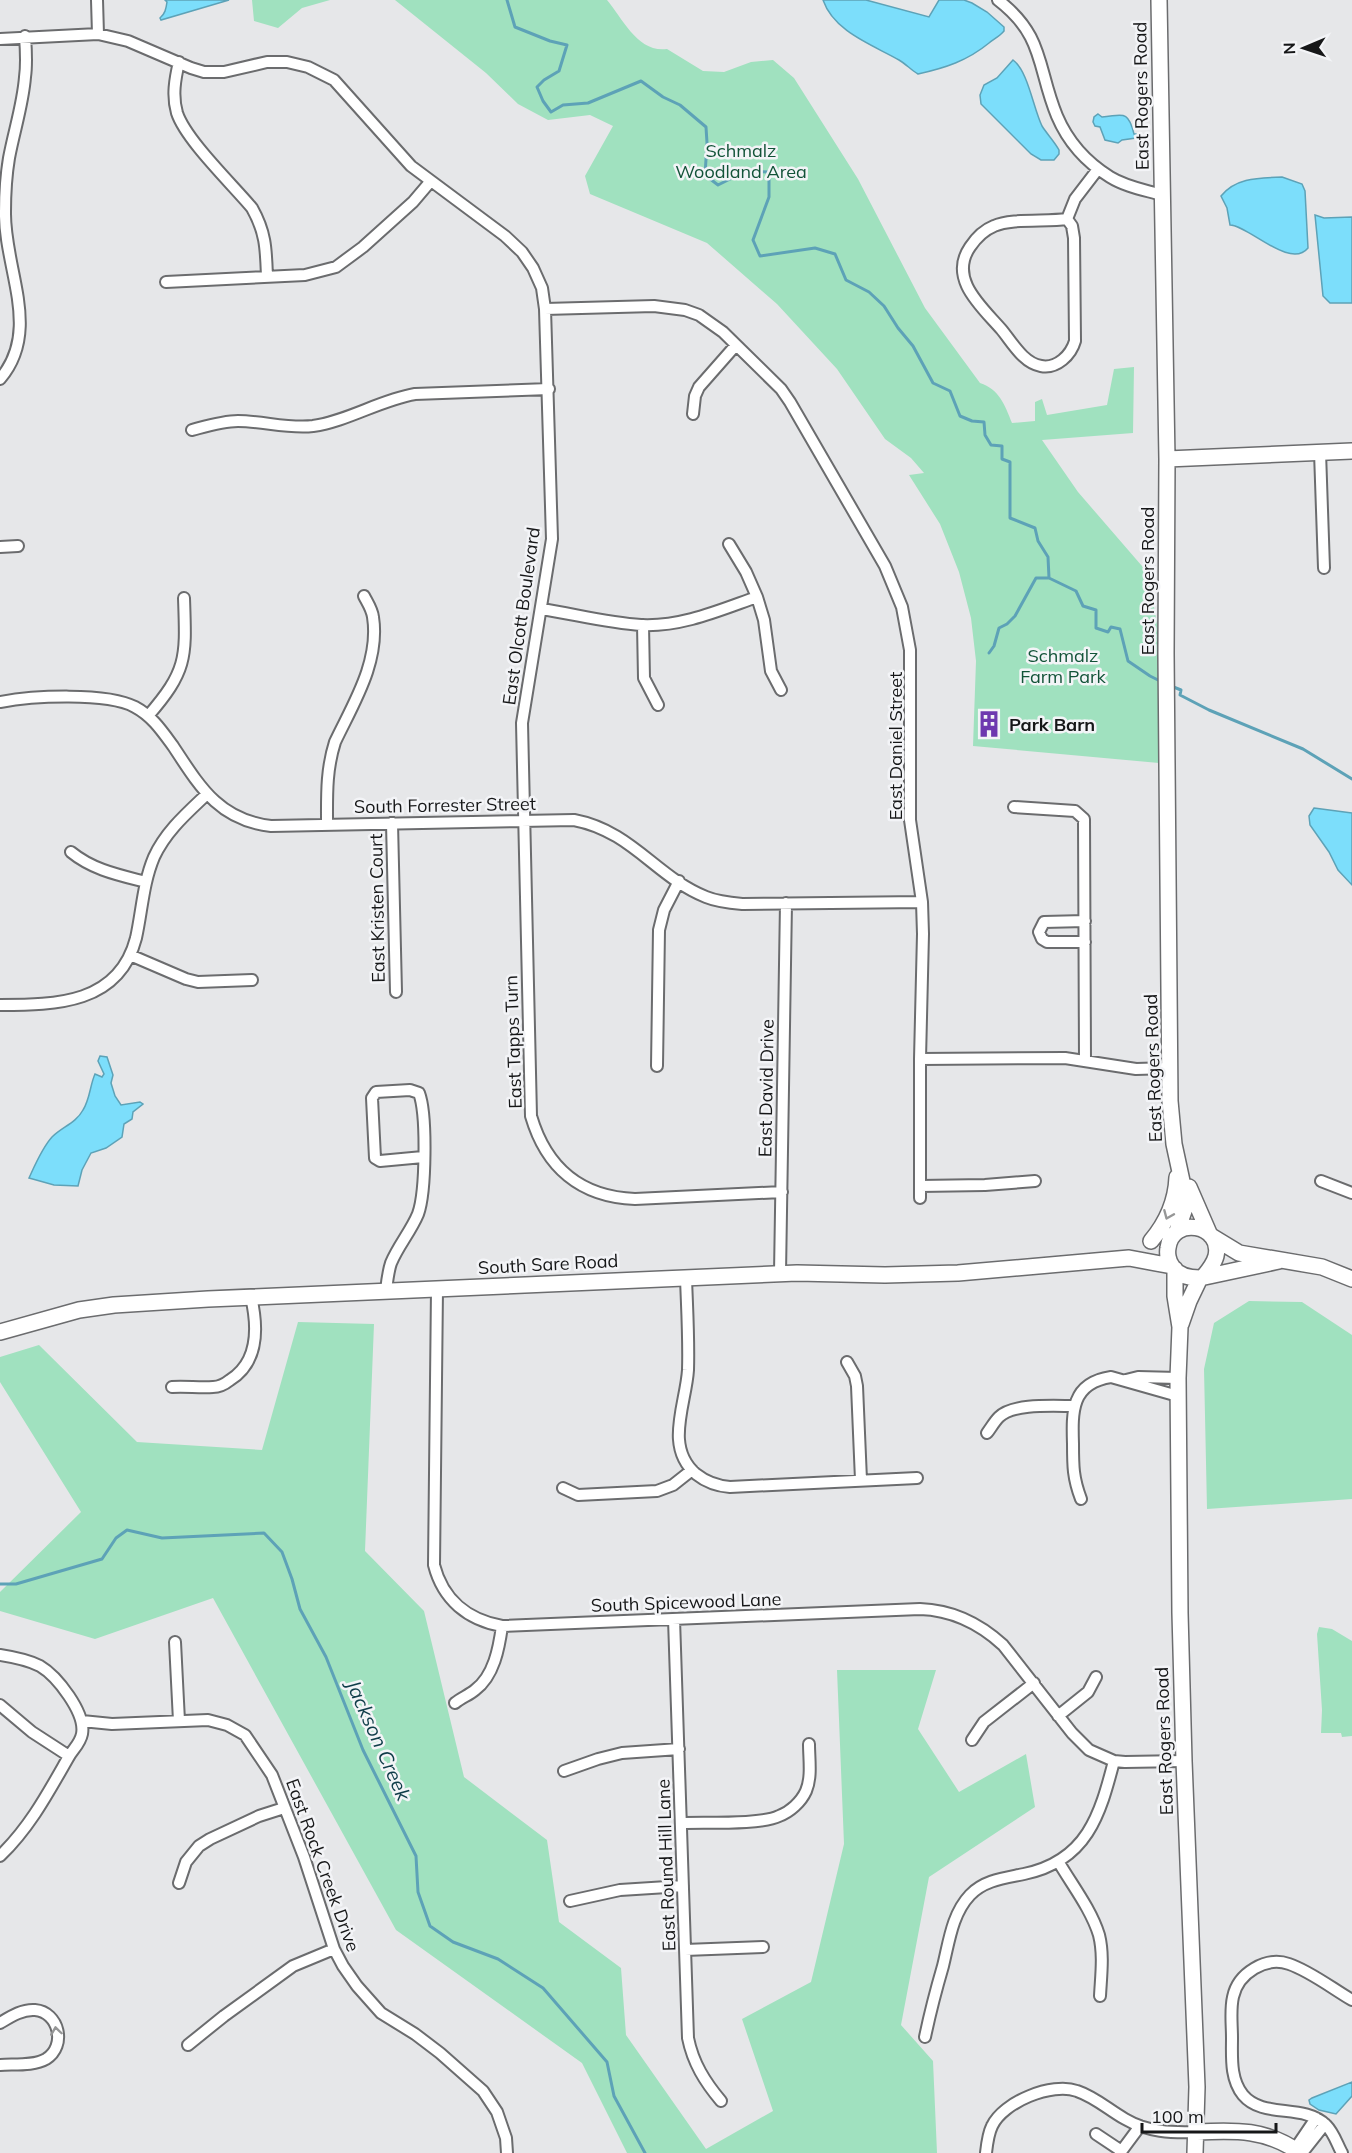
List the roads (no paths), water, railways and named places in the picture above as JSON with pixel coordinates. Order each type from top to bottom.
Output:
[{"type":"main road","name":"East Rogers Road","points":[[1159,0],[1167,459],[1166,664],[1170,1068],[1174,1144],[1185,1201],[1175,1233]]},
{"type":"main road","points":[[1167,459],[1352,451]]},
{"type":"main road","points":[[1151,1241],[1166,1221],[1176,1192],[1174,1144]]},
{"type":"main road","name":"East Rogers Road","points":[[1179,1162],[1210,1234]]},
{"type":"main road","points":[[1279,1261],[1202,1277],[1187,1277],[1173,1267],[1167,1252],[1168,1244],[1175,1233],[1183,1228],[1197,1226],[1239,1252],[1322,1267],[1352,1279]]},
{"type":"main road","name":"South Sare Road","points":[[1100,1260],[1175,1233]]},
{"type":"main road","points":[[1202,1277],[1216,1257],[1215,1244],[1210,1234]]},
{"type":"main road","points":[[1136,1259],[1163,1273],[1175,1296]]},
{"type":"main road","name":"South Sare Road","points":[[0,1332],[79,1310],[114,1305],[250,1297],[780,1273],[915,1274],[993,1270],[1100,1260],[1136,1259],[1173,1267]]},
{"type":"main road","name":"East Rogers Road","points":[[1173,1267],[1180,1327],[1178,1396],[1184,1761],[1197,2087],[1195,2153]]},
{"type":"main road","name":"East Rogers Road","points":[[1180,1327],[1189,1300],[1202,1277]]},
{"type":"main road","points":[[1197,2132],[1235,2130],[1248,2132],[1281,2142],[1299,2152]]},
{"type":"street","points":[[97,0],[98,34]]},
{"type":"street","points":[[998,0],[1026,28],[1035,44],[1056,113],[1067,135],[1080,153],[1098,169],[1119,182],[1162,195]]},
{"type":"street","name":"East Olcott Boulevard","points":[[0,39],[98,34],[117,37],[191,68],[214,72],[277,61],[318,71],[343,89],[411,166],[506,236],[522,252],[533,268],[542,288],[545,309],[552,539],[522,723],[524,821]]},
{"type":"street","points":[[0,379],[16,354],[20,333],[20,315],[8,250],[5,215],[7,169],[25,78],[26,36]]},
{"type":"street","points":[[179,63],[174,93],[177,114],[188,134],[252,208],[265,237],[267,277]]},
{"type":"street","points":[[1066,219],[1075,199],[1098,169]]},
{"type":"street","points":[[166,282],[305,275],[336,267],[363,247],[413,202],[430,182]]},
{"type":"street","points":[[1066,219],[1072,226],[1074,238],[1075,341],[1065,358],[1056,364],[1040,366],[1022,355],[969,291],[963,278],[964,262],[967,251],[976,239],[994,226],[1005,223],[1066,219]]},
{"type":"street","name":"East Daniel Street","points":[[545,309],[670,307],[699,315],[723,332],[781,389],[885,566],[896,588],[907,628],[912,672],[910,820],[922,902],[923,934],[920,1192],[1035,1181]]},
{"type":"street","points":[[693,414],[695,396],[699,387],[736,345]]},
{"type":"street","points":[[192,430],[239,421],[287,426],[315,425],[330,422],[399,397],[415,394],[549,389]]},
{"type":"street","points":[[1320,453],[1324,568]]},
{"type":"street","points":[[729,544],[746,572],[757,597],[764,620],[771,671],[781,690]]},
{"type":"street","points":[[0,547],[18,546]]},
{"type":"street","points":[[327,824],[327,780],[331,756],[335,742],[368,671],[372,654],[374,617],[363,596]]},
{"type":"street","points":[[541,609],[643,625],[698,618],[757,597]]},
{"type":"street","points":[[148,716],[171,689],[180,670],[185,648],[184,598]]},
{"type":"street","points":[[643,625],[642,670],[646,685],[658,705]]},
{"type":"street","name":"South Forrester Street","points":[[0,702],[30,698],[100,698],[124,702],[148,716],[158,725],[207,794],[225,811],[257,824],[271,826],[574,820],[601,827],[616,835],[696,892],[718,901],[743,903],[922,902]]},
{"type":"street","points":[[0,1005],[64,1002],[82,998],[106,984],[130,955],[135,941],[146,882],[154,858],[165,837],[207,794]]},
{"type":"street","points":[[1014,807],[1075,811],[1084,819],[1085,1060]]},
{"type":"street","name":"East Tapps Turn","points":[[524,821],[529,1099],[533,1122],[543,1147],[560,1170],[572,1181],[614,1197],[782,1192]]},
{"type":"street","name":"East Kristen Court","points":[[392,823],[396,992]]},
{"type":"street","points":[[70,852],[84,863],[146,882]]},
{"type":"street","points":[[657,1066],[659,930],[664,910],[679,881]]},
{"type":"street","name":"East David Drive","points":[[780,1273],[786,903]]},
{"type":"street","points":[[1085,921],[1044,922],[1039,932],[1042,939],[1047,942],[1085,942]]},
{"type":"street","points":[[130,955],[198,982],[252,980]]},
{"type":"street","points":[[920,1059],[1065,1058],[1136,1069],[1170,1068]]},
{"type":"street","points":[[386,1291],[391,1264],[417,1217],[421,1204],[423,1157],[422,1102],[419,1093],[410,1090],[376,1092],[372,1098],[375,1158],[380,1161],[423,1157]]},
{"type":"street","points":[[1321,1181],[1352,1193]]},
{"type":"street","points":[[686,1278],[688,1372],[678,1433],[681,1452],[692,1470],[708,1481],[722,1486],[917,1478]]},
{"type":"street","name":"South Spicewood Lane","points":[[437,1289],[434,1565],[441,1584],[457,1606],[481,1622],[502,1626],[937,1610],[965,1618],[985,1630],[1003,1645],[1058,1716],[1084,1746],[1096,1754],[1114,1761],[1137,1763],[1184,1761]]},
{"type":"street","points":[[172,1387],[214,1387],[225,1384],[246,1367],[252,1355],[254,1342],[254,1316],[250,1297]]},
{"type":"street","points":[[847,1362],[855,1376],[857,1386],[861,1480]]},
{"type":"street","points":[[1081,1499],[1074,1482],[1072,1418],[1074,1406],[1081,1392],[1092,1382],[1111,1377],[1178,1396]]},
{"type":"street","points":[[1126,1380],[1138,1377],[1178,1378]]},
{"type":"street","points":[[987,1433],[999,1417],[1011,1410],[1074,1406]]},
{"type":"street","points":[[563,1488],[578,1496],[657,1491],[673,1485],[692,1470]]},
{"type":"street","name":"East Round Hill Lane","points":[[674,1619],[687,2026],[691,2050],[706,2084],[721,2101]]},
{"type":"street","points":[[455,1703],[475,1690],[490,1671],[497,1653],[502,1626]]},
{"type":"street","points":[[174,1642],[179,1721]]},
{"type":"street","points":[[0,1655],[30,1662],[46,1670],[56,1679],[82,1727],[78,1745],[69,1755],[38,1812],[0,1856]]},
{"type":"street","points":[[1058,1716],[1088,1692],[1096,1677]]},
{"type":"street","points":[[972,1740],[984,1722],[1034,1683]]},
{"type":"street","points":[[0,1705],[32,1732],[69,1755]]},
{"type":"street","name":"East Rock Creek Drive","points":[[82,1727],[208,1720],[227,1725],[245,1735],[272,1775],[304,1857],[334,1949],[357,1986],[381,2013],[440,2053],[483,2091],[497,2112],[506,2138],[507,2153]]},
{"type":"street","points":[[681,1823],[771,1819],[787,1812],[795,1806],[806,1791],[810,1770],[809,1744]]},
{"type":"street","points":[[564,1770],[622,1753],[679,1749]]},
{"type":"street","points":[[924,2037],[954,1923],[964,1902],[972,1893],[986,1884],[1033,1872],[1059,1862],[1078,1845],[1092,1827],[1101,1807],[1114,1761]]},
{"type":"street","points":[[179,1883],[186,1862],[199,1846],[259,1816],[284,1808]]},
{"type":"street","points":[[1059,1862],[1099,1936],[1102,1952],[1101,1996]]},
{"type":"street","points":[[570,1901],[620,1890],[683,1886]]},
{"type":"street","points":[[685,1950],[763,1947]]},
{"type":"street","points":[[188,2045],[293,1966],[334,1949]]},
{"type":"street","points":[[1342,2153],[1333,2135],[1320,2121],[1294,2111],[1262,2107],[1250,2101],[1239,2090],[1234,2076],[1231,2005],[1234,1990],[1242,1978],[1256,1967],[1283,1962],[1296,1967],[1352,2000]]},
{"type":"street","points":[[0,2023],[23,2011],[35,2010],[47,2014],[56,2023],[58,2037],[56,2051],[45,2060],[28,2064],[0,2065]]},
{"type":"street","points":[[986,2153],[992,2126],[999,2115],[1030,2096],[1058,2088],[1076,2090],[1125,2120],[1140,2126],[1163,2132],[1197,2132]]},
{"type":"street","points":[[1299,2152],[1320,2121]]},
{"type":"street","points":[[1096,2134],[1120,2152],[1140,2126]]},
{"type":"water","points":[[165,0],[229,0],[161,20],[167,2]]},
{"type":"water","points":[[823,0],[866,0],[929,17],[939,0],[964,0],[987,12],[1004,27],[1004,31],[964,59],[918,74],[899,60],[845,29],[828,11]]},
{"type":"water","points":[[1013,60],[1023,72],[1042,126],[1059,150],[1054,160],[1041,160],[1031,154],[981,104],[980,95],[984,85],[997,78]]},
{"type":"water","points":[[1098,114],[1102,117],[1123,115],[1129,120],[1134,134],[1137,134],[1136,138],[1122,140],[1118,143],[1105,140],[1100,127],[1095,126],[1093,122],[1094,117]]},
{"type":"water","points":[[1282,177],[1302,184],[1305,191],[1308,248],[1300,253],[1291,254],[1280,250],[1230,225],[1227,208],[1221,196],[1241,182],[1257,178]]},
{"type":"water","points":[[1315,215],[1324,218],[1352,217],[1352,303],[1330,303],[1323,296]]},
{"type":"water","points":[[1314,808],[1352,813],[1352,885],[1338,870],[1329,852],[1310,825],[1309,816]]},
{"type":"water","points":[[100,1056],[107,1057],[113,1075],[111,1083],[121,1105],[140,1102],[143,1104],[133,1112],[132,1119],[124,1124],[122,1137],[106,1148],[91,1153],[82,1170],[78,1186],[54,1185],[29,1178],[48,1141],[77,1118],[83,1110],[95,1074],[102,1077],[104,1074],[98,1061]]},
{"type":"water","points":[[1352,2082],[1352,2096],[1336,2114],[1319,2110],[1310,2104],[1309,2100],[1312,2098]]},
{"type":"waterway","points":[[507,0],[515,27],[567,45],[559,71],[537,87],[551,112],[563,105],[588,103],[641,81],[663,97],[680,105],[706,127],[705,175],[718,185],[746,171],[769,172],[769,197],[753,240],[760,256],[815,248],[835,254],[846,280],[869,292],[884,306],[913,346],[933,383],[950,391],[960,416],[972,421],[984,422],[985,435],[991,445],[1002,446],[1002,459],[1010,462],[1010,518],[1035,528],[1038,541],[1048,557],[1049,578],[1036,578],[1015,616],[999,628],[994,646],[989,653]]},
{"type":"waterway","points":[[1049,578],[1076,591],[1083,606],[1096,610],[1096,628],[1108,632],[1111,627],[1120,629],[1128,661],[1162,682]]},
{"type":"waterway","points":[[1171,686],[1181,690],[1180,695],[1209,710],[1303,749],[1352,779]]},
{"type":"waterway","name":"Jackson Creek","points":[[0,1584],[16,1584],[102,1559],[116,1538],[127,1530],[162,1538],[264,1533],[282,1552],[300,1609],[326,1657],[363,1750],[416,1856],[418,1892],[430,1926],[453,1942],[498,1959],[543,1988],[607,2062],[614,2096],[645,2153]]},
{"type":"place","name":"Park Barn","points":[[989,724]]},
{"type":"park label","name":"Schmalz Woodland Area","points":[[741,160]]},
{"type":"park label","name":"Schmalz Farm Park","points":[[1063,665]]}]
